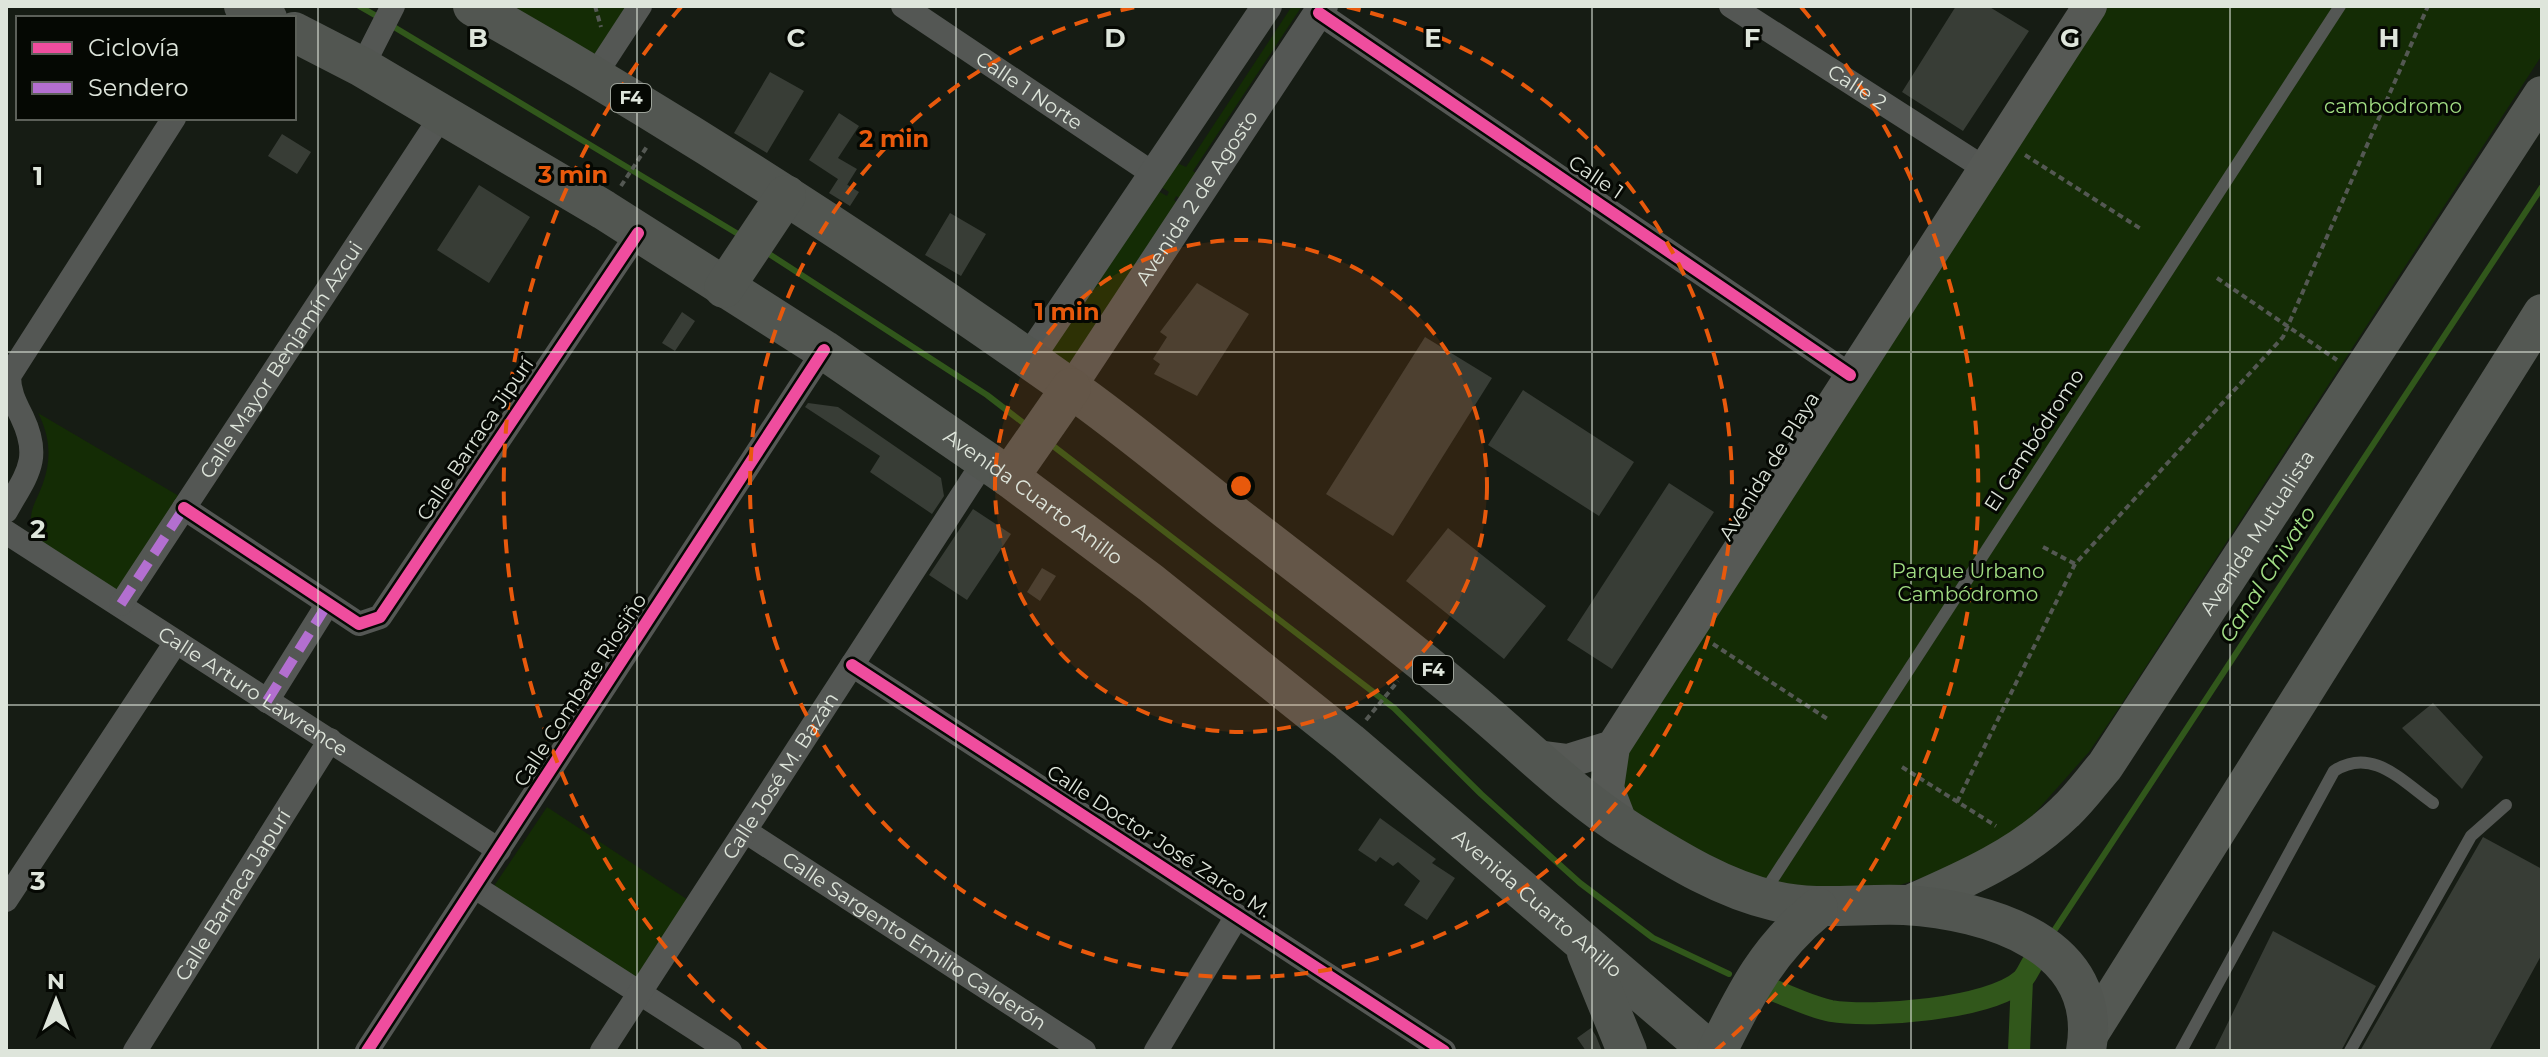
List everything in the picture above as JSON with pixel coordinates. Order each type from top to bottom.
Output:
[{"type":"highway","name":"F4","points":[[473,6],[600,57],[781,204],[1028,360],[1064,399],[1417,657],[1622,827],[1671,857],[1726,884],[1762,896],[1818,908],[1907,905],[1958,911],[2044,947],[2077,980],[2084,998],[2088,1043]]},
{"type":"highway","name":"Avenida Cuarto Anillo","points":[[296,33],[368,55],[442,115],[638,233],[729,280],[824,350],[1005,466],[1349,742],[1710,1051]]},
{"type":"highway","points":[[729,280],[781,204]]},
{"type":"highway","points":[[1005,466],[1064,399]]},
{"type":"highway","points":[[1717,1051],[1753,981],[1786,935],[1818,908]]},
{"type":"highway","points":[[1582,942],[1627,1051]]},
{"type":"main road","name":"Avenida de Playa","points":[[1622,827],[1607,788],[1613,747],[2090,6]]},
{"type":"main road","name":"Avenida Mutualista","points":[[1907,905],[1974,876],[2018,850],[2065,812],[2105,766],[2542,95]]},
{"type":"main road","points":[[2088,1043],[2542,313]]},
{"type":"main road","points":[[1537,757],[1568,761],[1613,747]]},
{"type":"street","points":[[368,55],[393,6]]},
{"type":"street","points":[[600,57],[640,6]]},
{"type":"street","name":"Calle 1 Norte","points":[[903,6],[1155,175]]},
{"type":"street","points":[[1028,360],[1267,6]]},
{"type":"street","name":"Calle 2","points":[[1731,6],[1993,155]]},
{"type":"street","name":"Calle 1","points":[[1321,9],[1850,375]]},
{"type":"street","name":"Avenida 2 de Agosto","points":[[1064,399],[1321,9]]},
{"type":"street","name":"Calle Mayor Benjamín Azcui","points":[[121,604],[442,115]]},
{"type":"street","points":[[6,511],[30,468],[33,452],[31,437],[9,390],[9,376],[173,120]]},
{"type":"street","name":"Calle Barraca Jipurí","points":[[184,508],[359,624],[380,617],[638,233]]},
{"type":"street","name":"Calle Combate Riosiño","points":[[367,1051],[824,350]]},
{"type":"street","name":"Calle José M. Bazán","points":[[602,1051],[852,665],[1005,466]]},
{"type":"street","name":"Calle Arturo Lawrence","points":[[6,532],[499,850]]},
{"type":"street","points":[[267,701],[327,605]]},
{"type":"street","points":[[6,900],[176,642]]},
{"type":"street","name":"Calle Doctor José Zarco M.","points":[[852,665],[1444,1051]]},
{"type":"street","name":"Calle Barraca Japurí","points":[[135,1051],[330,740]]},
{"type":"street","name":"Calle Sargento Emilio Calderón","points":[[745,831],[1084,1051]]},
{"type":"street","points":[[475,887],[730,1051]]},
{"type":"street","points":[[1156,1051],[1237,916]]},
{"type":"lane","name":"El Cambódromo","points":[[1762,896],[2340,6]]},
{"type":"lane","points":[[2181,1051],[2334,771],[2359,760],[2375,762],[2433,803]]},
{"type":"lane","points":[[2350,1051],[2471,836],[2506,805]]},
{"type":"path","points":[[595,6],[600,57]]},
{"type":"path","points":[[1957,802],[2075,564],[2283,337],[2428,6]]},
{"type":"path","points":[[621,186],[649,143]]},
{"type":"path","points":[[1993,155],[2141,229]]},
{"type":"path","points":[[2217,278],[2289,324],[2359,376]]},
{"type":"path","points":[[2043,547],[2075,564]]},
{"type":"path","points":[[1713,644],[1829,720]]},
{"type":"path","points":[[1367,719],[1400,679]]},
{"type":"path","points":[[1902,767],[1996,826]]},
{"type":"green space","points":[[498,6],[631,6],[595,64]]},
{"type":"green space","points":[[1292,6],[1302,6],[1193,171],[1198,174],[1183,200],[1176,196],[1174,200],[1181,205],[1071,371],[1046,354],[1156,190],[1167,196],[1169,192],[1161,187],[1175,162],[1186,167]]},
{"type":"green space","name":"Parque Urbano Cambódromo","points":[[2108,6],[2542,6],[2542,55],[2121,705],[2089,752],[2010,841],[1958,866],[1897,886],[1827,890],[1772,884],[1639,826],[1619,779],[1627,755]]},
{"type":"green space","points":[[38,413],[184,499],[117,592],[37,538],[33,530],[31,515],[44,480],[49,454],[45,429]]},
{"type":"green space","points":[[547,807],[688,900],[634,982],[492,889]]},
{"type":"building","points":[[1956,6],[1988,6],[2029,31],[1963,131],[1902,92]]},
{"type":"building","points":[[770,72],[804,91],[767,153],[734,133]]},
{"type":"building","points":[[839,113],[859,126],[838,158],[857,169],[847,185],[809,160]]},
{"type":"building","points":[[282,134],[311,152],[297,174],[268,156]]},
{"type":"building","points":[[838,179],[859,192],[850,206],[829,193]]},
{"type":"building","points":[[479,185],[530,217],[489,283],[437,250]]},
{"type":"building","points":[[950,213],[986,234],[961,276],[925,255]]},
{"type":"building","points":[[1197,283],[1249,314],[1197,396],[1154,374],[1160,364],[1153,359],[1167,337],[1160,332]]},
{"type":"building","points":[[682,312],[695,321],[675,351],[662,343]]},
{"type":"building","points":[[1425,337],[1492,378],[1393,536],[1326,494]]},
{"type":"building","points":[[1523,390],[1634,462],[1599,516],[1488,445]]},
{"type":"building","points":[[808,403],[838,407],[941,478],[944,496],[932,514],[870,472],[880,456],[805,407]]},
{"type":"building","points":[[1669,483],[1714,512],[1612,669],[1567,640]]},
{"type":"building","points":[[973,509],[1011,534],[967,600],[929,575]]},
{"type":"building","points":[[1448,528],[1546,606],[1504,659],[1406,581]]},
{"type":"building","points":[[1042,568],[1056,576],[1040,601],[1027,592]]},
{"type":"building","points":[[2433,703],[2483,757],[2462,789],[2402,728]]},
{"type":"building","points":[[1380,818],[1436,859],[1432,863],[1455,878],[1427,920],[1404,905],[1420,881],[1398,862],[1393,866],[1380,857],[1376,862],[1358,850]]},
{"type":"building","points":[[2483,837],[2542,869],[2542,954],[2489,1051],[2360,1051]]},
{"type":"building","points":[[2273,931],[2376,986],[2341,1051],[2214,1051]]},
{"type":"building","points":[[1591,1028],[1602,1051],[1586,1051],[1577,1038]]},
{"type":"waterway","points":[[359,6],[380,18]]},
{"type":"waterway","points":[[389,24],[743,237]]},
{"type":"waterway","name":"Canal Chivato","points":[[2050,937],[2542,187]]},
{"type":"waterway","points":[[766,252],[987,395],[1026,425]]},
{"type":"waterway","points":[[1048,442],[1394,708],[1481,794],[1580,883],[1653,938],[1729,974]]},
{"type":"waterway","name":"Canal Chivato","points":[[2022,980],[2035,960]]},
{"type":"waterway","points":[[1767,988],[1831,1011],[1901,1012],[1985,998],[2022,980],[2032,964]]},
{"type":"waterway","points":[[2019,1051],[2022,980]]},
{"type":"marked path","points":[[121,604],[184,508]]},
{"type":"marked path","points":[[267,701],[327,605]]},
{"type":"cycle path","points":[[1319,13],[1850,375]]},
{"type":"cycle path","points":[[184,508],[359,624],[380,617],[638,233]]},
{"type":"cycle path","points":[[367,1051],[824,350]]},
{"type":"cycle path","points":[[852,665],[1444,1051]]},
{"type":"park label","name":"cambodromo","points":[[2393,106]]}]
